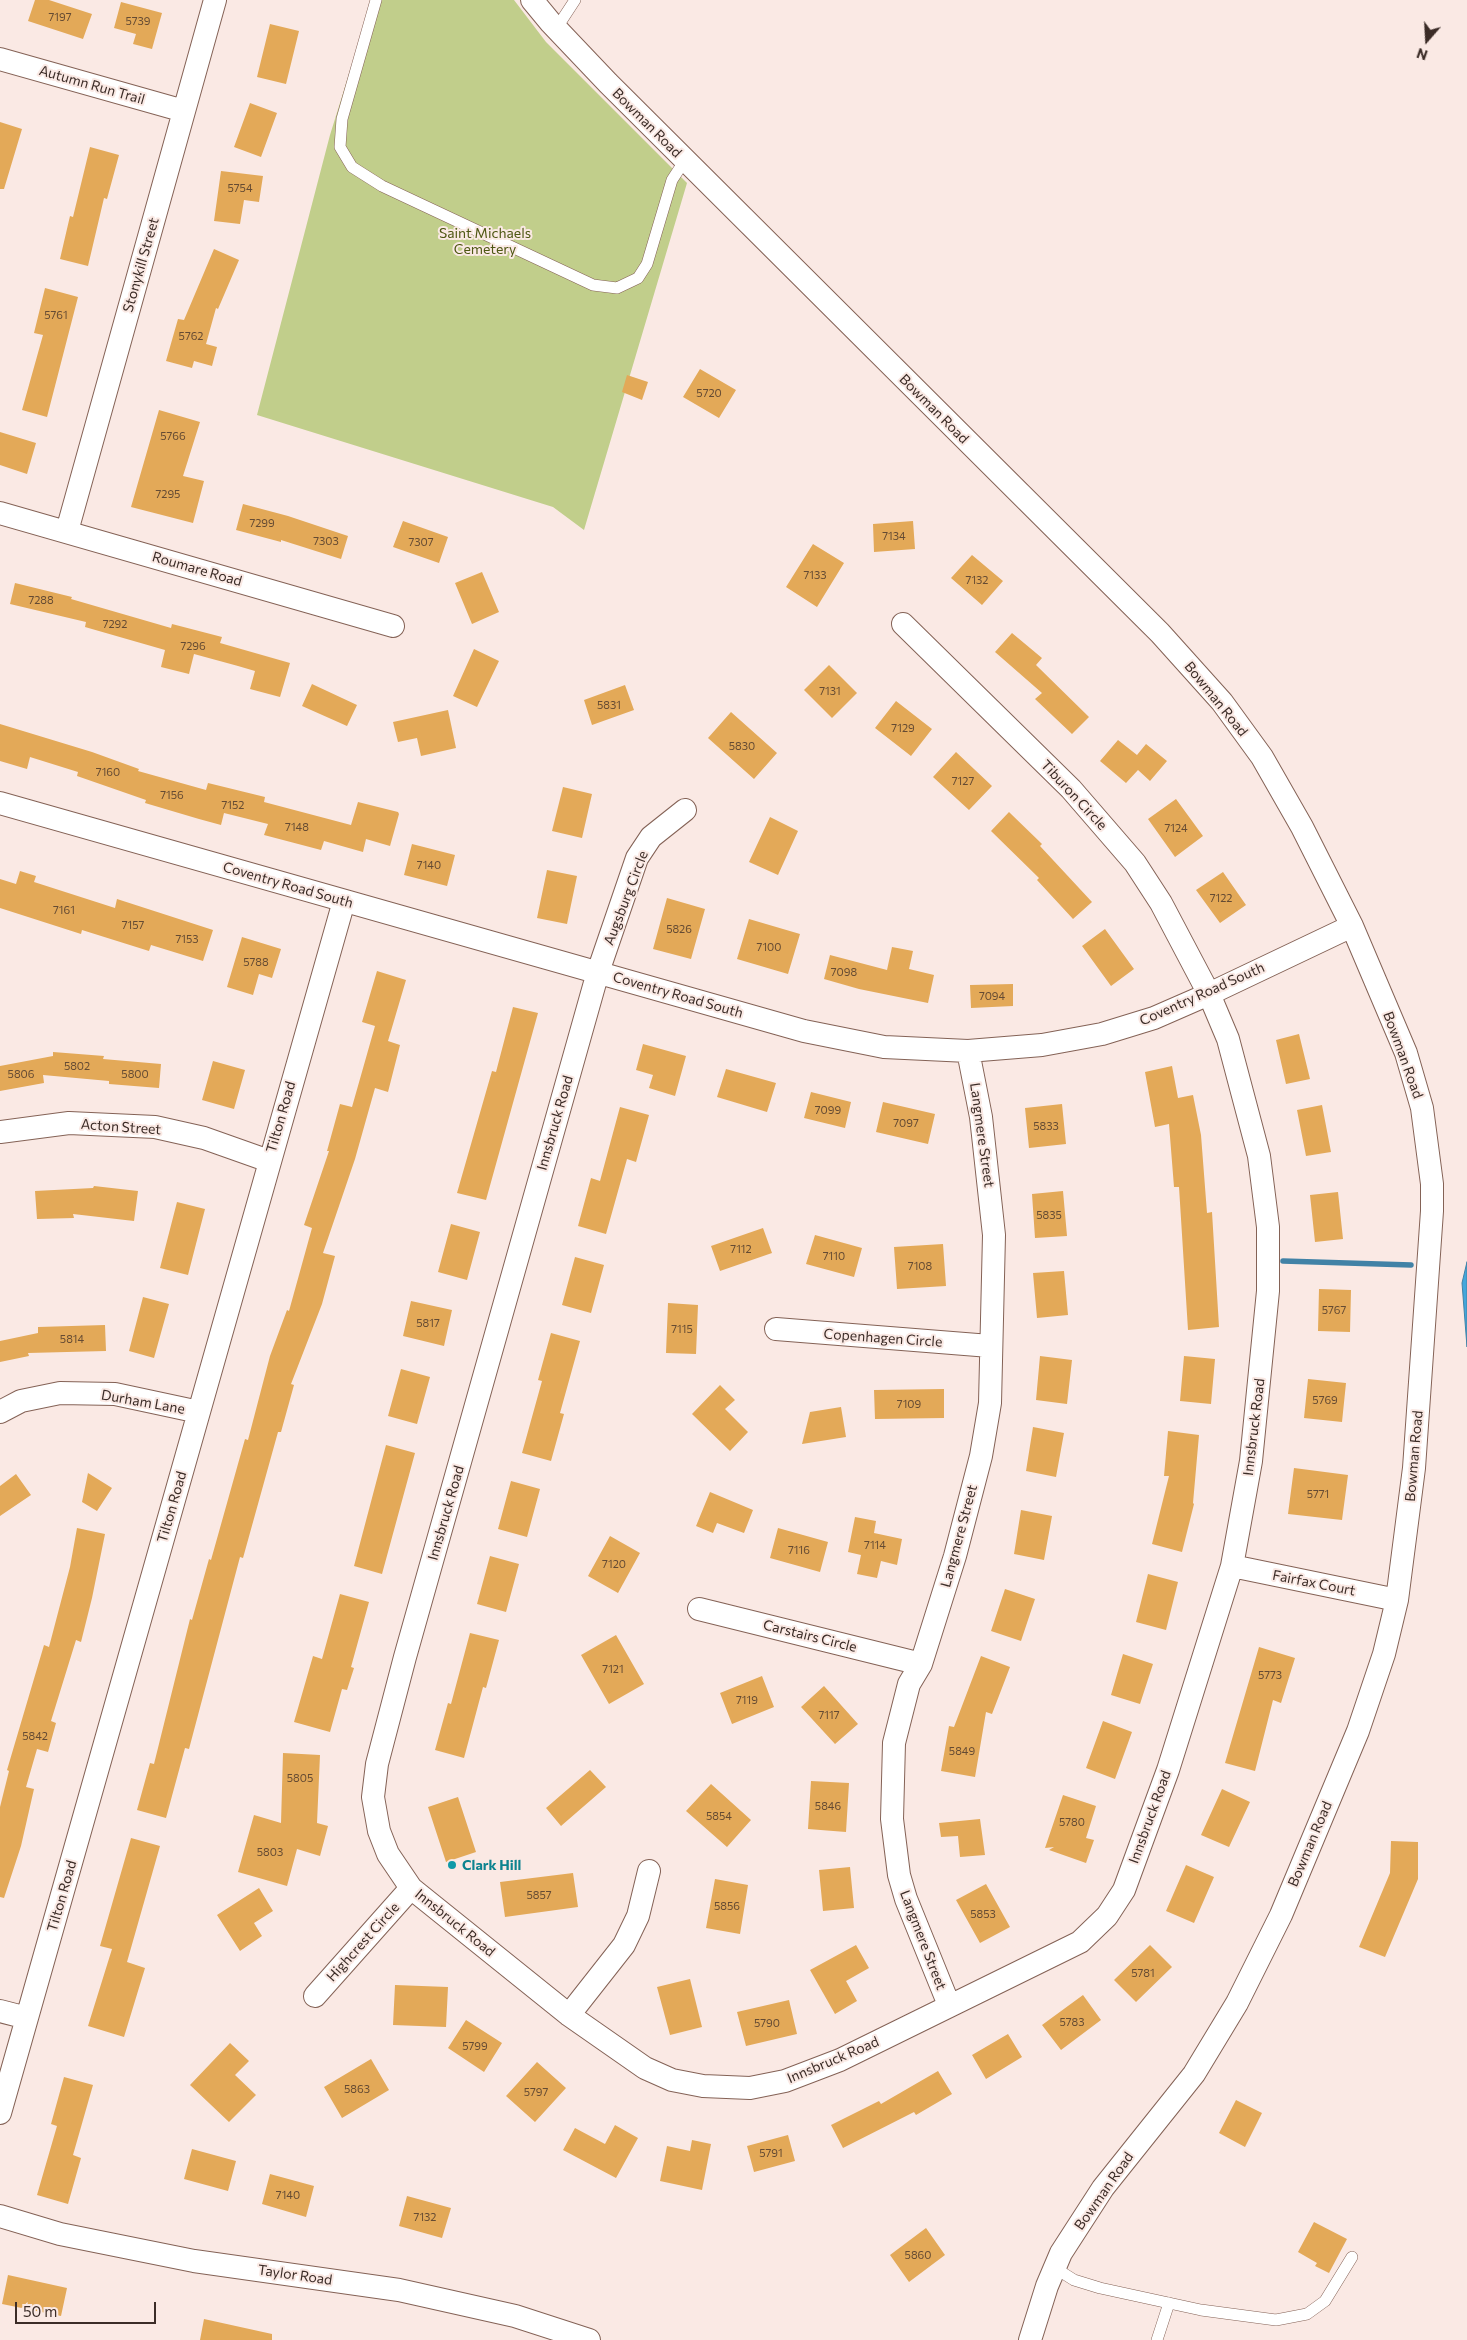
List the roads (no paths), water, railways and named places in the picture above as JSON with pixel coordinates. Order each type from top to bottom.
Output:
[{"type":"street","name":"Stonykill Street","points":[[67,531],[215,0]]},
{"type":"street","name":"Bowman Road","points":[[532,0],[556,29],[685,160],[1160,633],[1222,702],[1262,757],[1280,788],[1352,926],[1406,1054],[1422,1108],[1432,1184],[1432,1211],[1414,1468],[1397,1600],[1384,1654],[1358,1731],[1281,1915],[1237,2003],[1194,2074],[1103,2188],[1061,2253],[1030,2340]]},
{"type":"street","name":"Autumn Run Trail","points":[[0,59],[184,111]]},
{"type":"street","name":"Roumare Road","points":[[0,513],[393,626]]},
{"type":"street","name":"Tiburon Circle","points":[[903,624],[1071,789],[1135,863],[1161,903],[1210,994]]},
{"type":"street","name":"Coventry Road South","points":[[0,803],[804,1031],[884,1047],[968,1052],[1042,1045],[1102,1034],[1154,1018],[1210,994],[1352,926]]},
{"type":"street","name":"Augsburg Circle","points":[[598,972],[638,858],[650,837],[685,810]]},
{"type":"street","name":"Tilton Road","points":[[0,2113],[344,901]]},
{"type":"street","name":"Innsbruck Road","points":[[598,972],[405,1656],[377,1764],[373,1798],[379,1831],[388,1854],[411,1888],[569,2014],[645,2068],[672,2080],[703,2086],[750,2088],[786,2081],[840,2060],[1080,1942],[1108,1916],[1124,1890],[1168,1770],[1232,1566],[1251,1461],[1268,1291],[1268,1227],[1259,1156],[1228,1039],[1210,994]]},
{"type":"street","name":"Langmere Street","points":[[949,2005],[906,1899],[899,1875],[892,1819],[894,1743],[909,1684],[921,1664],[955,1556],[981,1456],[990,1403],[994,1235],[981,1117],[968,1052]]},
{"type":"street","name":"Acton Street","points":[[0,1132],[69,1123],[155,1127],[204,1138],[269,1161]]},
{"type":"street","name":"Copenhagen Circle","points":[[776,1329],[990,1346]]},
{"type":"street","name":"Durham Lane","points":[[0,1412],[21,1401],[60,1393],[115,1394],[199,1412]]},
{"type":"street","name":"Fairfax Court","points":[[1232,1566],[1397,1600]]},
{"type":"street","name":"Carstairs Circle","points":[[699,1609],[921,1664]]},
{"type":"street","points":[[569,2014],[624,1944],[638,1916],[649,1871]]},
{"type":"street","name":"Highcrest Circle","points":[[315,1996],[411,1888]]},
{"type":"street","points":[[0,2011],[27,2018]]},
{"type":"street","name":"Taylor Road","points":[[0,2216],[60,2234],[194,2261],[399,2290],[515,2316],[589,2340]]},
{"type":"lane","points":[[376,0],[342,119],[340,147],[352,167],[382,186],[593,284],[617,288],[638,278],[647,264],[672,180],[685,160]]},
{"type":"lane","points":[[556,29],[575,0]]},
{"type":"lane","points":[[1055,2268],[1087,2285],[1169,2303],[1259,2320],[1289,2319],[1307,2314],[1325,2301],[1352,2257]]},
{"type":"lane","points":[[1157,2340],[1169,2303]]},
{"type":"water","points":[[1467,1262],[1467,1347],[1462,1283]]},
{"type":"waterway","points":[[1283,1261],[1411,1265]]},
{"type":"place","name":"Clark Hill","points":[[452,1865]]},
{"type":"park label","name":"Saint Michaels Cemetery","points":[[485,242]]}]
